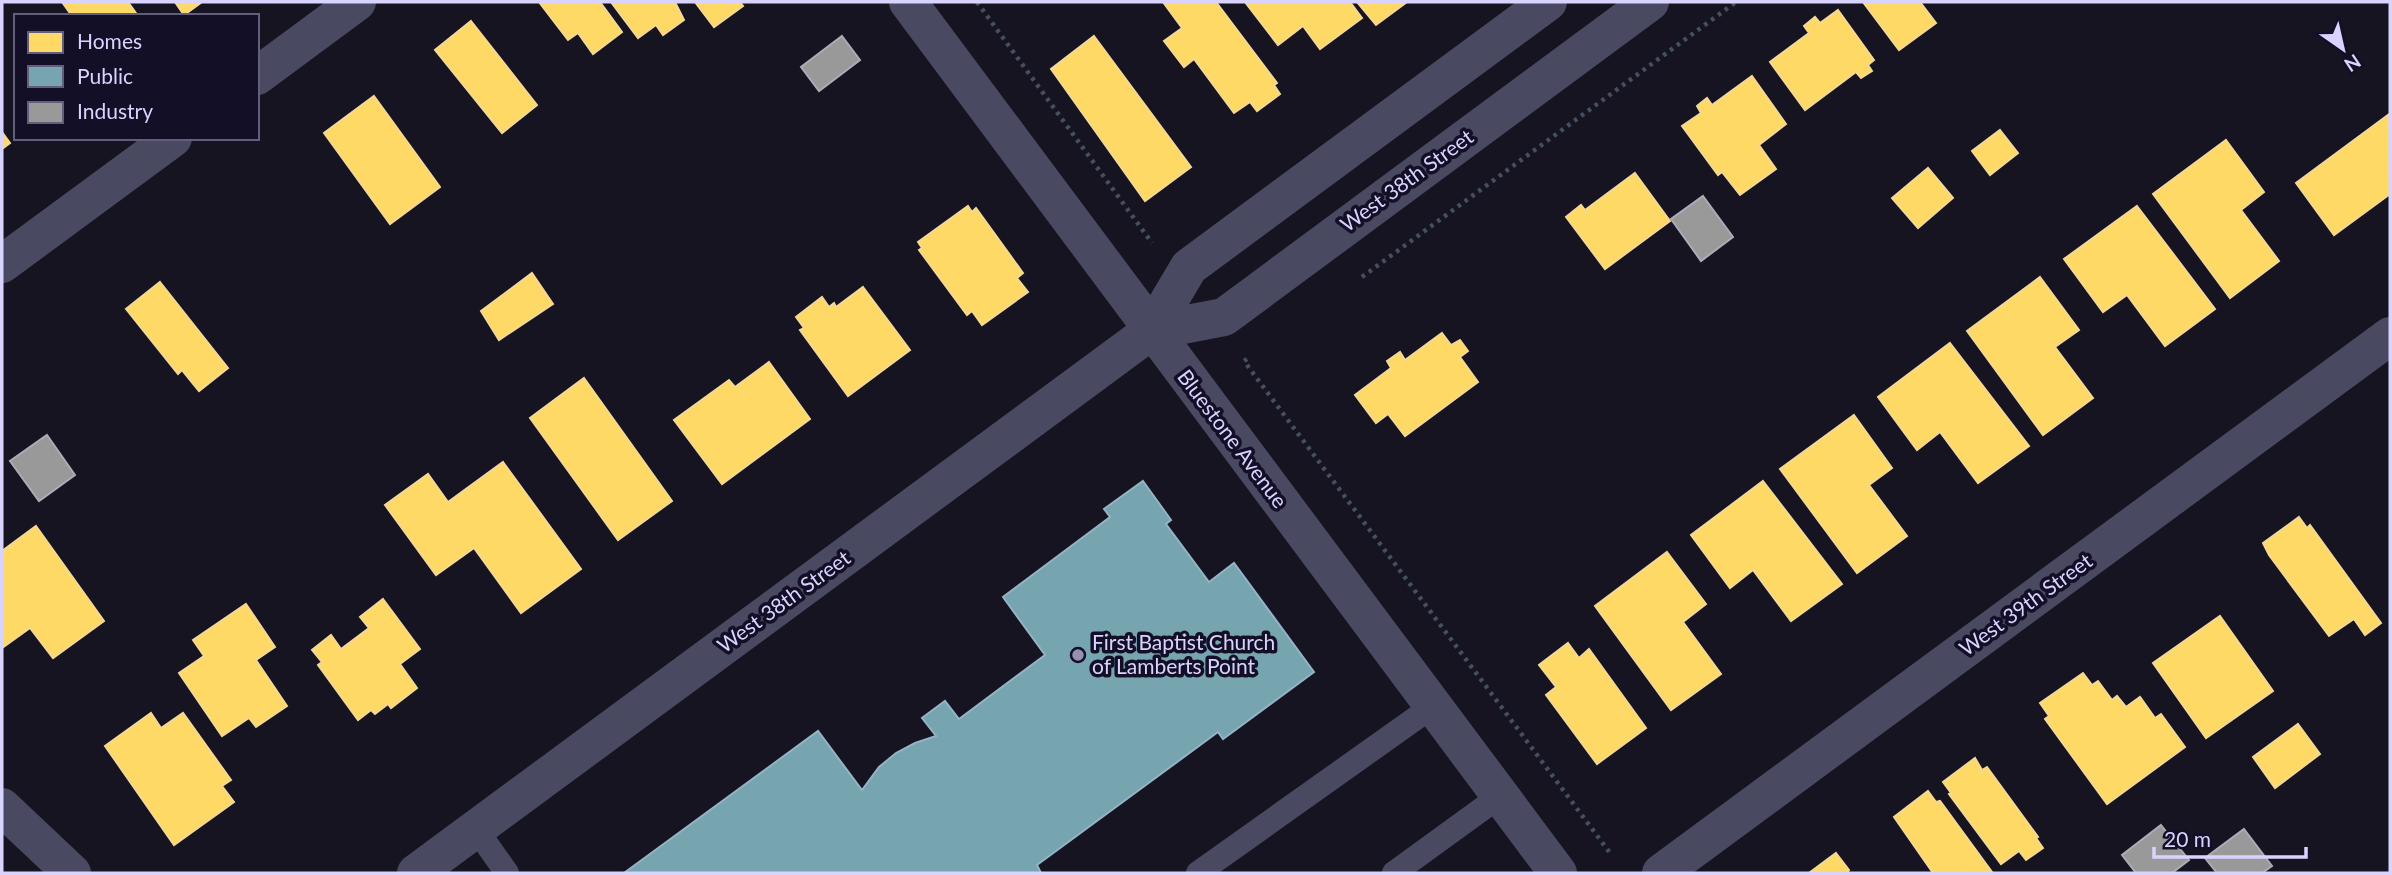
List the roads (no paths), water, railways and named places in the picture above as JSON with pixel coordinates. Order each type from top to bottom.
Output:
[{"type":"street","points":[[259,75],[357,2]]},
{"type":"street","name":"Bluestone Avenue","points":[[908,2],[1558,873]]},
{"type":"street","name":"West 38th Street","points":[[416,873],[1151,331],[1189,267],[1548,2]]},
{"type":"street","name":"West 38th Street","points":[[1151,331],[1224,317],[1650,2]]},
{"type":"street","points":[[2,264],[170,140]]},
{"type":"street","name":"West 39th Street","points":[[1661,873],[2390,336]]},
{"type":"street","points":[[6,820],[72,873]]},
{"type":"lane","points":[[1198,873],[1433,706]]},
{"type":"lane","points":[[1394,873],[1500,796]]},
{"type":"lane","points":[[476,829],[507,873]]},
{"type":"place","name":"First Baptist Church of Lamberts Point","points":[[1078,655]]}]
